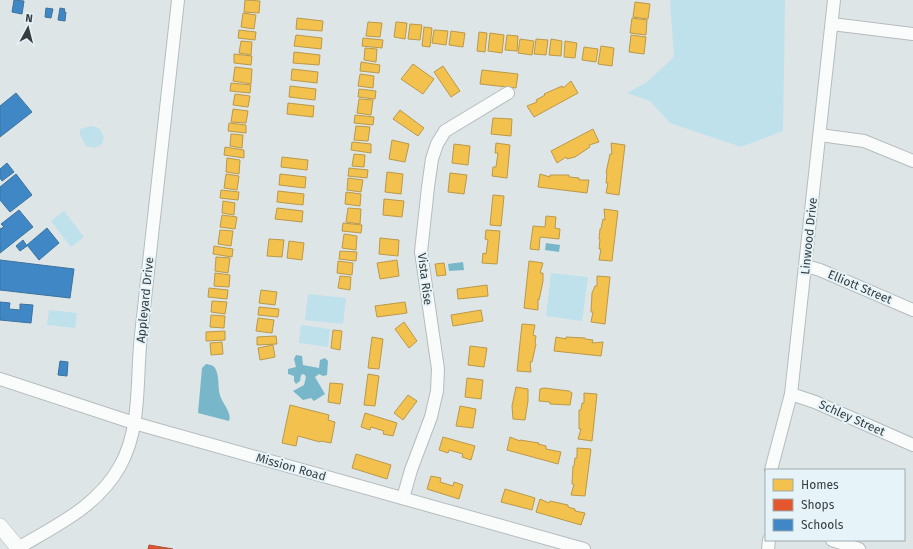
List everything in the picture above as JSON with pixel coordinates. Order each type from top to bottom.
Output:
[{"type":"main road","points":[[0,526],[18,548]]},
{"type":"street","name":"Appleyard Drive","points":[[18,548],[77,514],[102,492],[110,483],[121,464],[129,445],[134,423],[139,346],[178,0]]},
{"type":"street","name":"Linwood Drive","points":[[771,469],[791,394],[834,0]]},
{"type":"street","points":[[832,24],[913,34]]},
{"type":"street","name":"Vista Rise","points":[[403,498],[411,470],[431,417],[437,391],[438,369],[421,252],[427,187],[432,159],[437,144],[445,131],[508,93]]},
{"type":"street","points":[[820,135],[864,141],[913,161]]},
{"type":"street","name":"Elliott Street","points":[[806,266],[820,270],[913,310]]},
{"type":"street","name":"Mission Road","points":[[0,379],[134,423],[584,549]]},
{"type":"street","name":"Schley Street","points":[[791,394],[815,402],[913,445]]},
{"type":"street","points":[[835,541],[859,549]]},
{"type":"shaded area","points":[[670,0],[785,0],[783,131],[741,147],[670,123],[650,101],[627,93],[647,82],[674,57]]},
{"type":"shaded area","points":[[91,126],[99,128],[104,137],[102,144],[95,148],[86,146],[80,135],[80,129]]},
{"type":"shaded area","points":[[64,211],[84,237],[71,247],[51,221]]},
{"type":"shaded area","points":[[551,273],[588,277],[582,321],[546,316]]},
{"type":"shaded area","points":[[308,294],[346,298],[343,324],[305,320]]},
{"type":"shaded area","points":[[49,310],[77,313],[75,328],[47,325]]},
{"type":"shaded area","points":[[301,325],[330,329],[328,347],[299,343]]},
{"type":"water","points":[[546,243],[560,245],[559,252],[545,250]]},
{"type":"water","points":[[463,262],[464,270],[449,271],[448,264]]},
{"type":"water","points":[[296,355],[302,356],[303,365],[319,368],[320,360],[325,358],[328,361],[327,375],[323,376],[319,374],[315,377],[325,394],[314,401],[311,398],[303,400],[293,391],[304,385],[306,377],[304,374],[301,375],[300,381],[296,384],[294,381],[294,376],[288,374],[288,369],[296,367],[294,359]]},
{"type":"water","points":[[206,364],[213,366],[216,370],[220,395],[229,412],[229,421],[198,413],[202,368]]},
{"type":"building: Homes","points":[[245,0],[260,1],[259,13],[244,12]]},
{"type":"building: Homes","points":[[635,2],[650,4],[648,19],[633,17]]},
{"type":"building: Homes","points":[[243,13],[256,15],[254,29],[241,27]]},
{"type":"building: Homes","points":[[297,18],[323,21],[322,31],[296,29]]},
{"type":"building: Homes","points":[[632,18],[647,20],[646,35],[630,33]]},
{"type":"building: Homes","points":[[368,22],[382,23],[380,37],[366,36]]},
{"type":"building: Homes","points":[[396,22],[407,23],[405,39],[394,37]]},
{"type":"building: Homes","points":[[410,24],[422,25],[420,40],[408,39]]},
{"type":"building: Homes","points":[[424,27],[432,28],[430,47],[422,46]]},
{"type":"building: Homes","points":[[239,30],[256,32],[255,40],[238,38]]},
{"type":"building: Homes","points":[[434,30],[448,31],[446,45],[432,43]]},
{"type":"building: Homes","points":[[451,31],[465,33],[463,47],[449,45]]},
{"type":"building: Homes","points":[[479,32],[487,33],[485,52],[477,51]]},
{"type":"building: Homes","points":[[490,33],[504,35],[502,53],[488,51]]},
{"type":"building: Homes","points":[[296,35],[322,38],[321,49],[294,46]]},
{"type":"building: Homes","points":[[507,35],[518,36],[517,51],[505,50]]},
{"type":"building: Homes","points":[[631,35],[646,37],[644,54],[629,52]]},
{"type":"building: Homes","points":[[363,38],[383,40],[382,48],[362,46]]},
{"type":"building: Homes","points":[[520,39],[534,41],[532,55],[518,53]]},
{"type":"building: Homes","points":[[536,39],[548,40],[546,55],[534,54]]},
{"type":"building: Homes","points":[[551,39],[562,41],[561,56],[549,55]]},
{"type":"building: Homes","points":[[241,41],[252,42],[251,55],[239,53]]},
{"type":"building: Homes","points":[[565,41],[577,43],[575,58],[564,57]]},
{"type":"building: Homes","points":[[601,46],[614,48],[612,66],[598,64]]},
{"type":"building: Homes","points":[[584,47],[598,49],[596,62],[582,60]]},
{"type":"building: Homes","points":[[365,48],[377,49],[376,62],[364,60]]},
{"type":"building: Homes","points":[[294,52],[320,55],[319,65],[293,63]]},
{"type":"building: Homes","points":[[234,54],[252,56],[251,65],[234,63]]},
{"type":"building: Homes","points":[[361,62],[380,65],[379,73],[360,71]]},
{"type":"building: Homes","points":[[413,64],[434,79],[423,94],[401,79]]},
{"type":"building: Homes","points":[[443,66],[460,91],[451,97],[434,72]]},
{"type":"building: Homes","points":[[235,67],[252,69],[251,84],[233,81]]},
{"type":"building: Homes","points":[[292,69],[318,72],[317,83],[291,80]]},
{"type":"building: Homes","points":[[482,70],[518,74],[516,88],[480,84]]},
{"type":"building: Homes","points":[[360,74],[374,76],[373,88],[358,86]]},
{"type":"building: Homes","points":[[571,81],[578,93],[534,117],[527,106],[537,102],[536,100],[545,95],[544,94],[562,86],[563,88]]},
{"type":"building: Homes","points":[[231,83],[251,85],[250,93],[230,91]]},
{"type":"building: Homes","points":[[290,86],[316,89],[315,100],[289,97]]},
{"type":"building: Homes","points":[[359,89],[376,91],[375,99],[358,97]]},
{"type":"building: Homes","points":[[235,94],[250,96],[248,107],[233,105]]},
{"type":"building: Homes","points":[[359,99],[373,100],[371,115],[357,113]]},
{"type":"building: Homes","points":[[288,103],[314,106],[313,117],[287,114]]},
{"type":"building: Homes","points":[[233,109],[248,111],[246,123],[231,122]]},
{"type":"building: Homes","points":[[400,110],[424,128],[418,136],[393,119]]},
{"type":"building: Homes","points":[[355,115],[374,117],[373,125],[354,123]]},
{"type":"building: Homes","points":[[493,118],[512,119],[511,136],[491,134]]},
{"type":"building: Homes","points":[[229,123],[246,125],[246,133],[228,131]]},
{"type":"building: Homes","points":[[356,126],[370,127],[368,141],[354,140]]},
{"type":"building: Homes","points":[[593,129],[599,142],[589,145],[590,147],[575,157],[567,159],[566,157],[557,163],[551,151]]},
{"type":"building: Homes","points":[[231,134],[243,135],[242,148],[230,146]]},
{"type":"building: Homes","points":[[392,140],[409,144],[405,162],[389,159]]},
{"type":"building: Homes","points":[[352,142],[371,144],[371,153],[351,150]]},
{"type":"building: Homes","points":[[496,143],[510,145],[507,178],[492,176],[493,167],[496,167],[498,153],[495,153]]},
{"type":"building: Homes","points":[[611,143],[625,145],[619,195],[606,193],[608,183],[606,183],[606,173],[610,154],[612,154]]},
{"type":"building: Homes","points":[[454,144],[470,146],[468,165],[452,163]]},
{"type":"building: Homes","points":[[225,147],[244,150],[244,158],[224,155]]},
{"type":"building: Homes","points":[[354,154],[365,155],[364,167],[352,166]]},
{"type":"building: Homes","points":[[282,157],[308,160],[307,170],[281,167]]},
{"type":"building: Homes","points":[[227,158],[240,160],[239,174],[226,172]]},
{"type":"building: Homes","points":[[349,168],[368,170],[367,178],[348,176]]},
{"type":"building: Homes","points":[[387,172],[403,174],[401,194],[385,192]]},
{"type":"building: Homes","points":[[450,173],[467,175],[464,194],[448,192]]},
{"type":"building: Homes","points":[[226,174],[239,176],[237,190],[224,188]]},
{"type":"building: Homes","points":[[280,174],[306,177],[305,188],[279,185]]},
{"type":"building: Homes","points":[[540,174],[550,177],[550,175],[569,175],[569,177],[579,178],[579,180],[589,180],[587,193],[538,187]]},
{"type":"building: Homes","points":[[348,178],[363,180],[361,192],[347,190]]},
{"type":"building: Homes","points":[[221,190],[239,192],[238,200],[220,198]]},
{"type":"building: Homes","points":[[278,191],[304,194],[303,205],[277,202]]},
{"type":"building: Homes","points":[[346,192],[361,194],[360,206],[345,204]]},
{"type":"building: Homes","points":[[493,195],[504,196],[501,226],[490,225]]},
{"type":"building: Homes","points":[[384,199],[404,201],[402,217],[383,215]]},
{"type":"building: Homes","points":[[223,201],[235,203],[234,215],[222,213]]},
{"type":"building: Homes","points":[[277,208],[303,211],[302,222],[275,219]]},
{"type":"building: Homes","points":[[348,208],[361,209],[360,224],[346,222]]},
{"type":"building: Homes","points":[[604,209],[618,211],[612,261],[599,260],[601,249],[599,249],[600,229],[603,219],[605,220]]},
{"type":"building: Homes","points":[[222,215],[237,217],[235,229],[220,227]]},
{"type":"building: Homes","points":[[546,216],[556,217],[555,228],[560,229],[559,239],[540,237],[539,250],[530,249],[533,226],[545,227]]},
{"type":"building: Homes","points":[[343,223],[362,225],[361,233],[342,231]]},
{"type":"building: Homes","points":[[220,230],[233,231],[231,246],[218,244]]},
{"type":"building: Homes","points":[[486,230],[500,231],[497,264],[482,263],[483,253],[486,254],[488,240],[485,239]]},
{"type":"building: Homes","points":[[344,234],[357,236],[356,250],[342,248]]},
{"type":"building: Homes","points":[[380,238],[399,240],[398,256],[379,254]]},
{"type":"building: Homes","points":[[269,239],[284,240],[282,257],[267,256]]},
{"type":"building: Homes","points":[[289,241],[304,243],[302,260],[287,258]]},
{"type":"building: Homes","points":[[214,246],[233,249],[232,257],[213,254]]},
{"type":"building: Homes","points":[[340,251],[357,252],[356,261],[339,259]]},
{"type":"building: Homes","points":[[216,257],[230,258],[228,273],[215,271]]},
{"type":"building: Homes","points":[[397,260],[399,276],[380,279],[377,263]]},
{"type":"building: Homes","points":[[338,261],[353,263],[352,275],[337,273]]},
{"type":"building: Homes","points":[[529,261],[543,263],[540,273],[543,273],[543,281],[539,300],[538,299],[538,310],[524,308]]},
{"type":"building: Homes","points":[[444,263],[446,275],[437,276],[435,264]]},
{"type":"building: Homes","points":[[215,273],[230,275],[229,287],[214,286]]},
{"type":"building: Homes","points":[[340,276],[351,277],[350,290],[338,288]]},
{"type":"building: Homes","points":[[597,276],[610,277],[605,324],[591,322],[593,312],[591,312],[592,293],[595,286],[597,286]]},
{"type":"building: Homes","points":[[487,285],[488,296],[458,299],[457,289]]},
{"type":"building: Homes","points":[[209,288],[228,290],[227,299],[208,297]]},
{"type":"building: Homes","points":[[261,290],[277,292],[275,305],[259,303]]},
{"type":"building: Homes","points":[[212,301],[227,302],[225,314],[211,312]]},
{"type":"building: Homes","points":[[405,302],[407,313],[377,317],[375,306]]},
{"type":"building: Homes","points":[[259,307],[279,309],[278,317],[258,315]]},
{"type":"building: Homes","points":[[481,310],[483,321],[453,326],[451,315]]},
{"type":"building: Homes","points":[[211,315],[225,316],[224,328],[210,327]]},
{"type":"building: Homes","points":[[258,318],[274,320],[272,333],[256,331]]},
{"type":"building: Homes","points":[[404,322],[417,341],[409,348],[395,329]]},
{"type":"building: Homes","points":[[522,324],[535,325],[533,335],[536,336],[536,344],[532,362],[530,362],[531,372],[517,371]]},
{"type":"building: Homes","points":[[333,330],[342,331],[340,350],[331,348]]},
{"type":"building: Homes","points":[[225,331],[225,340],[206,341],[206,332]]},
{"type":"building: Homes","points":[[276,336],[277,344],[257,345],[257,337]]},
{"type":"building: Homes","points":[[372,337],[383,339],[379,369],[368,368]]},
{"type":"building: Homes","points":[[556,337],[566,339],[566,337],[585,338],[593,340],[592,343],[603,342],[601,356],[554,351]]},
{"type":"building: Homes","points":[[222,342],[223,354],[211,355],[210,343]]},
{"type":"building: Homes","points":[[273,345],[275,357],[260,360],[258,348]]},
{"type":"building: Homes","points":[[470,346],[487,348],[484,367],[468,365]]},
{"type":"building: Homes","points":[[368,374],[379,376],[375,406],[364,405]]},
{"type":"building: Homes","points":[[467,378],[483,380],[481,399],[465,397]]},
{"type":"building: Homes","points":[[330,383],[343,384],[340,404],[328,402]]},
{"type":"building: Homes","points":[[516,387],[528,389],[525,420],[513,419],[512,406]]},
{"type":"building: Homes","points":[[544,388],[569,391],[572,393],[570,405],[550,404],[550,402],[539,401],[540,389]]},
{"type":"building: Homes","points":[[584,393],[597,394],[592,441],[578,439],[581,429],[579,429],[579,410],[581,410],[582,403],[584,403]]},
{"type":"building: Homes","points":[[408,395],[417,401],[403,420],[394,413]]},
{"type":"building: Homes","points":[[290,405],[329,415],[328,420],[335,422],[331,443],[320,442],[298,436],[296,446],[282,443]]},
{"type":"building: Homes","points":[[460,406],[476,409],[473,428],[456,426]]},
{"type":"building: Homes","points":[[365,413],[397,423],[393,436],[383,434],[384,431],[371,427],[370,430],[361,427]]},
{"type":"building: Homes","points":[[443,437],[475,446],[471,460],[462,457],[463,454],[449,450],[448,453],[439,450]]},
{"type":"building: Homes","points":[[510,437],[520,441],[539,443],[538,444],[546,446],[546,449],[561,452],[558,464],[507,450]]},
{"type":"building: Homes","points":[[577,448],[591,449],[585,496],[571,495],[574,484],[572,484],[573,466],[575,458],[577,458]]},
{"type":"building: Homes","points":[[356,454],[391,465],[387,479],[352,468]]},
{"type":"building: Homes","points":[[431,476],[441,478],[440,482],[453,486],[454,482],[463,485],[459,499],[427,489]]},
{"type":"building: Homes","points":[[505,489],[535,498],[532,510],[501,502]]},
{"type":"building: Homes","points":[[540,499],[549,503],[550,501],[568,505],[568,507],[575,509],[575,511],[585,513],[581,525],[536,512]]},
{"type":"building: Shops","points":[[149,545],[173,549],[148,549]]},
{"type":"building: Schools","points":[[14,0],[24,1],[22,14],[12,12]]},
{"type":"building: Schools","points":[[46,8],[53,9],[51,18],[45,17]]},
{"type":"building: Schools","points":[[60,8],[65,9],[65,21],[58,20]]},
{"type":"building: Schools","points":[[16,93],[32,112],[0,137],[0,106]]},
{"type":"building: Schools","points":[[7,163],[14,172],[2,181],[0,178],[0,169]]},
{"type":"building: Schools","points":[[16,174],[32,195],[10,212],[0,200],[0,187]]},
{"type":"building: Schools","points":[[19,210],[33,227],[0,253],[0,229],[4,227],[1,224]]},
{"type":"building: Schools","points":[[47,228],[59,243],[39,260],[27,245]]},
{"type":"building: Schools","points":[[23,240],[27,246],[20,251],[16,246]]},
{"type":"building: Schools","points":[[0,260],[74,269],[70,298],[0,290]]},
{"type":"building: Schools","points":[[0,302],[10,303],[9,309],[20,310],[20,304],[33,305],[31,323],[0,320]]},
{"type":"building: Schools","points":[[60,361],[68,362],[67,376],[58,375]]}]
